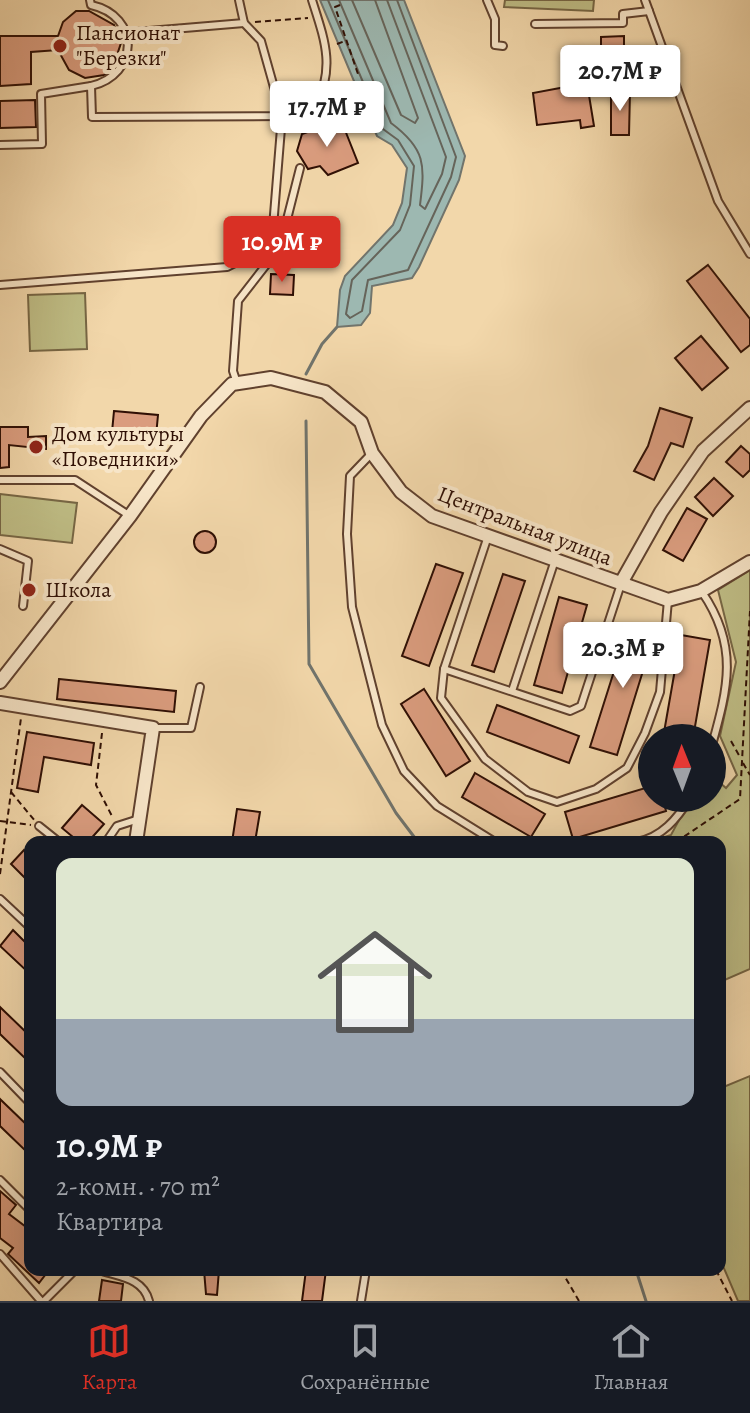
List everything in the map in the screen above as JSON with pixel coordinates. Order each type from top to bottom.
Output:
[{"type":"street","name":"Центральная улица","points":[[237,383],[271,378],[325,392],[361,422],[372,453],[401,492],[432,516],[668,600]]},
{"type":"street","points":[[0,682],[130,516],[201,416],[232,384],[237,383]]},
{"type":"street","points":[[621,583],[661,512],[703,451],[750,408]]},
{"type":"street","points":[[668,600],[701,591],[750,562]]},
{"type":"street","points":[[0,703],[153,728],[137,836]]},
{"type":"lane","points":[[0,145],[42,144],[41,94],[109,82],[124,63],[129,44],[120,20],[107,9],[91,5],[90,0]]},
{"type":"lane","points":[[0,285],[227,267],[256,252],[273,227],[282,116],[261,41],[244,23],[239,0]]},
{"type":"lane","points":[[91,86],[92,117],[282,116],[316,107],[327,84],[326,40],[312,0]]},
{"type":"lane","points":[[487,0],[494,16]]},
{"type":"lane","points":[[493,0],[495,45],[503,46]]},
{"type":"lane","points":[[645,0],[718,201],[750,254]]},
{"type":"lane","points":[[535,24],[623,23],[623,14],[649,11]]},
{"type":"lane","points":[[125,33],[244,23]]},
{"type":"lane","points":[[237,383],[233,371],[238,301],[280,247],[300,168]]},
{"type":"lane","points":[[372,453],[350,476],[347,534],[352,607],[382,725],[404,771],[437,806],[485,836]]},
{"type":"lane","points":[[0,480],[75,480],[130,516]]},
{"type":"lane","points":[[488,536],[444,669],[441,698],[485,759],[528,792],[557,802],[596,789],[627,768],[660,692],[668,600]]},
{"type":"lane","points":[[0,549],[28,561],[23,606]]},
{"type":"lane","points":[[512,691],[555,560]]},
{"type":"lane","points":[[444,669],[570,711],[581,706],[621,583]]},
{"type":"lane","points":[[701,591],[715,612],[728,666],[729,685],[718,724]]},
{"type":"lane","points":[[153,728],[191,728],[200,687]]},
{"type":"lane","points":[[655,836],[682,812]]},
{"type":"lane","points":[[110,836],[117,826],[139,819]]},
{"type":"lane","points":[[39,826],[52,836]]},
{"type":"lane","points":[[0,899],[24,921]]},
{"type":"lane","points":[[0,1072],[24,1097]]},
{"type":"lane","points":[[0,1180],[24,1204]]},
{"type":"lane","points":[[0,1254],[42,1301],[69,1276]]},
{"type":"lane","points":[[117,1276],[145,1288],[149,1301]]},
{"type":"lane","points":[[361,1301],[365,1276]]},
{"type":"path","points":[[340,5],[335,7],[358,74]]},
{"type":"path","points":[[244,23],[317,17]]},
{"type":"path","points":[[337,44],[346,40]]},
{"type":"path","points":[[685,836],[740,799],[750,611]]},
{"type":"path","points":[[0,874],[21,717]]},
{"type":"path","points":[[104,720],[96,785],[117,826]]},
{"type":"path","points":[[731,741],[750,775]]},
{"type":"path","points":[[11,791],[39,826]]},
{"type":"path","points":[[0,821],[39,826]]},
{"type":"path","points":[[564,1276],[579,1301]]},
{"type":"path","points":[[719,1276],[732,1301]]},
{"type":"shaded area","points":[[505,0],[594,0],[593,11],[504,7]]},
{"type":"shaded area","points":[[85,293],[87,349],[30,351],[28,295]]},
{"type":"shaded area","points":[[0,494],[77,503],[72,543],[0,535]]},
{"type":"shaded area","points":[[750,570],[750,969],[726,979],[726,836],[668,836],[683,812],[726,812],[726,788],[737,775],[726,750],[726,724],[723,724],[736,662],[718,590]]},
{"type":"shaded area","points":[[750,1076],[750,1301],[738,1301],[726,1273],[726,1086]]},
{"type":"water","points":[[320,0],[404,0],[465,156],[459,180],[419,267],[412,278],[372,286],[370,313],[361,325],[337,327],[340,290],[345,276],[393,225],[402,203],[407,168],[392,145],[377,136]]},
{"type":"building","name":"Пансионат \"Березки\"","points":[[76,11],[89,11],[114,25],[121,43],[113,67],[104,75],[85,78],[69,70],[58,50],[31,52],[31,84],[0,86],[0,36],[58,36],[63,22]]},
{"type":"building","points":[[624,36],[624,72],[601,72],[601,37]]},
{"type":"building","points":[[587,83],[594,126],[581,128],[580,120],[537,125],[533,93]]},
{"type":"building","points":[[611,91],[630,91],[629,135],[611,135]]},
{"type":"building","name":"Пансионат \"Березки\"","points":[[35,100],[36,127],[0,128],[0,101]]},
{"type":"building","points":[[341,120],[358,163],[328,175],[320,166],[308,169],[297,151],[302,134]]},
{"type":"building","points":[[708,265],[750,319],[750,345],[741,352],[687,281]]},
{"type":"building","points":[[271,274],[294,275],[293,295],[270,294]]},
{"type":"building","points":[[701,336],[728,368],[702,390],[675,358]]},
{"type":"building","points":[[660,408],[692,418],[683,447],[671,443],[654,480],[634,471],[648,446]]},
{"type":"building","points":[[114,411],[158,415],[156,436],[112,432]]},
{"type":"building","name":"Дом культуры «Поведники»","points":[[0,427],[28,427],[28,437],[46,436],[46,449],[9,445],[9,467],[0,468]]},
{"type":"building","points":[[741,446],[750,454],[750,470],[743,477],[726,462]]},
{"type":"building","points":[[714,478],[733,496],[713,516],[695,497]]},
{"type":"building","points":[[687,508],[707,519],[683,561],[663,550]]},
{"type":"building","points":[[205,531],[216,542],[205,553],[194,542]]},
{"type":"building","points":[[436,564],[463,573],[429,666],[402,656]]},
{"type":"building","points":[[503,574],[525,581],[494,672],[472,665]]},
{"type":"building","points":[[559,597],[587,605],[562,693],[534,685]]},
{"type":"building","points":[[629,624],[655,632],[617,755],[590,747]]},
{"type":"building","points":[[681,635],[710,640],[695,724],[665,724]]},
{"type":"building","points":[[59,679],[176,691],[174,712],[57,699]]},
{"type":"building","points":[[424,689],[470,761],[446,776],[401,704]]},
{"type":"building","points":[[497,705],[579,736],[569,763],[487,732]]},
{"type":"building","points":[[27,732],[94,743],[91,765],[44,757],[38,792],[17,788]]},
{"type":"building","points":[[475,773],[545,814],[529,836],[462,797]]},
{"type":"building","points":[[638,790],[638,812],[663,812],[583,836],[572,836],[565,812]]},
{"type":"building","points":[[82,805],[104,824],[93,836],[72,836],[62,828]]},
{"type":"building","points":[[237,809],[260,812],[256,836],[233,836]]},
{"type":"building","points":[[24,850],[24,877],[11,864]]},
{"type":"building","points":[[13,930],[24,941],[24,968],[0,946]]},
{"type":"building","points":[[0,1007],[24,1030],[24,1057],[0,1034]]},
{"type":"building","points":[[0,1099],[24,1122],[24,1149],[0,1126]]},
{"type":"building","points":[[0,1191],[16,1205],[9,1214],[24,1225],[24,1269],[8,1254],[13,1248],[0,1238]]},
{"type":"building","points":[[32,1276],[44,1276],[39,1283]]},
{"type":"building","points":[[204,1276],[219,1276],[217,1295],[206,1294]]},
{"type":"building","points":[[305,1276],[325,1276],[322,1301],[302,1301]]},
{"type":"building","points":[[102,1280],[123,1284],[121,1301],[99,1301]]},
{"type":"waterway","points":[[306,374],[322,344],[337,327]]},
{"type":"waterway","points":[[306,421],[309,664],[396,813],[413,836]]},
{"type":"waterway","points":[[638,1276],[646,1301]]},
{"type":"place","name":"Пансионат \"Березки\"","points":[[60,46]]},
{"type":"place","name":"Дом культуры «Поведники»","points":[[36,447]]},
{"type":"place","name":"Школа","points":[[29,590]]}]
